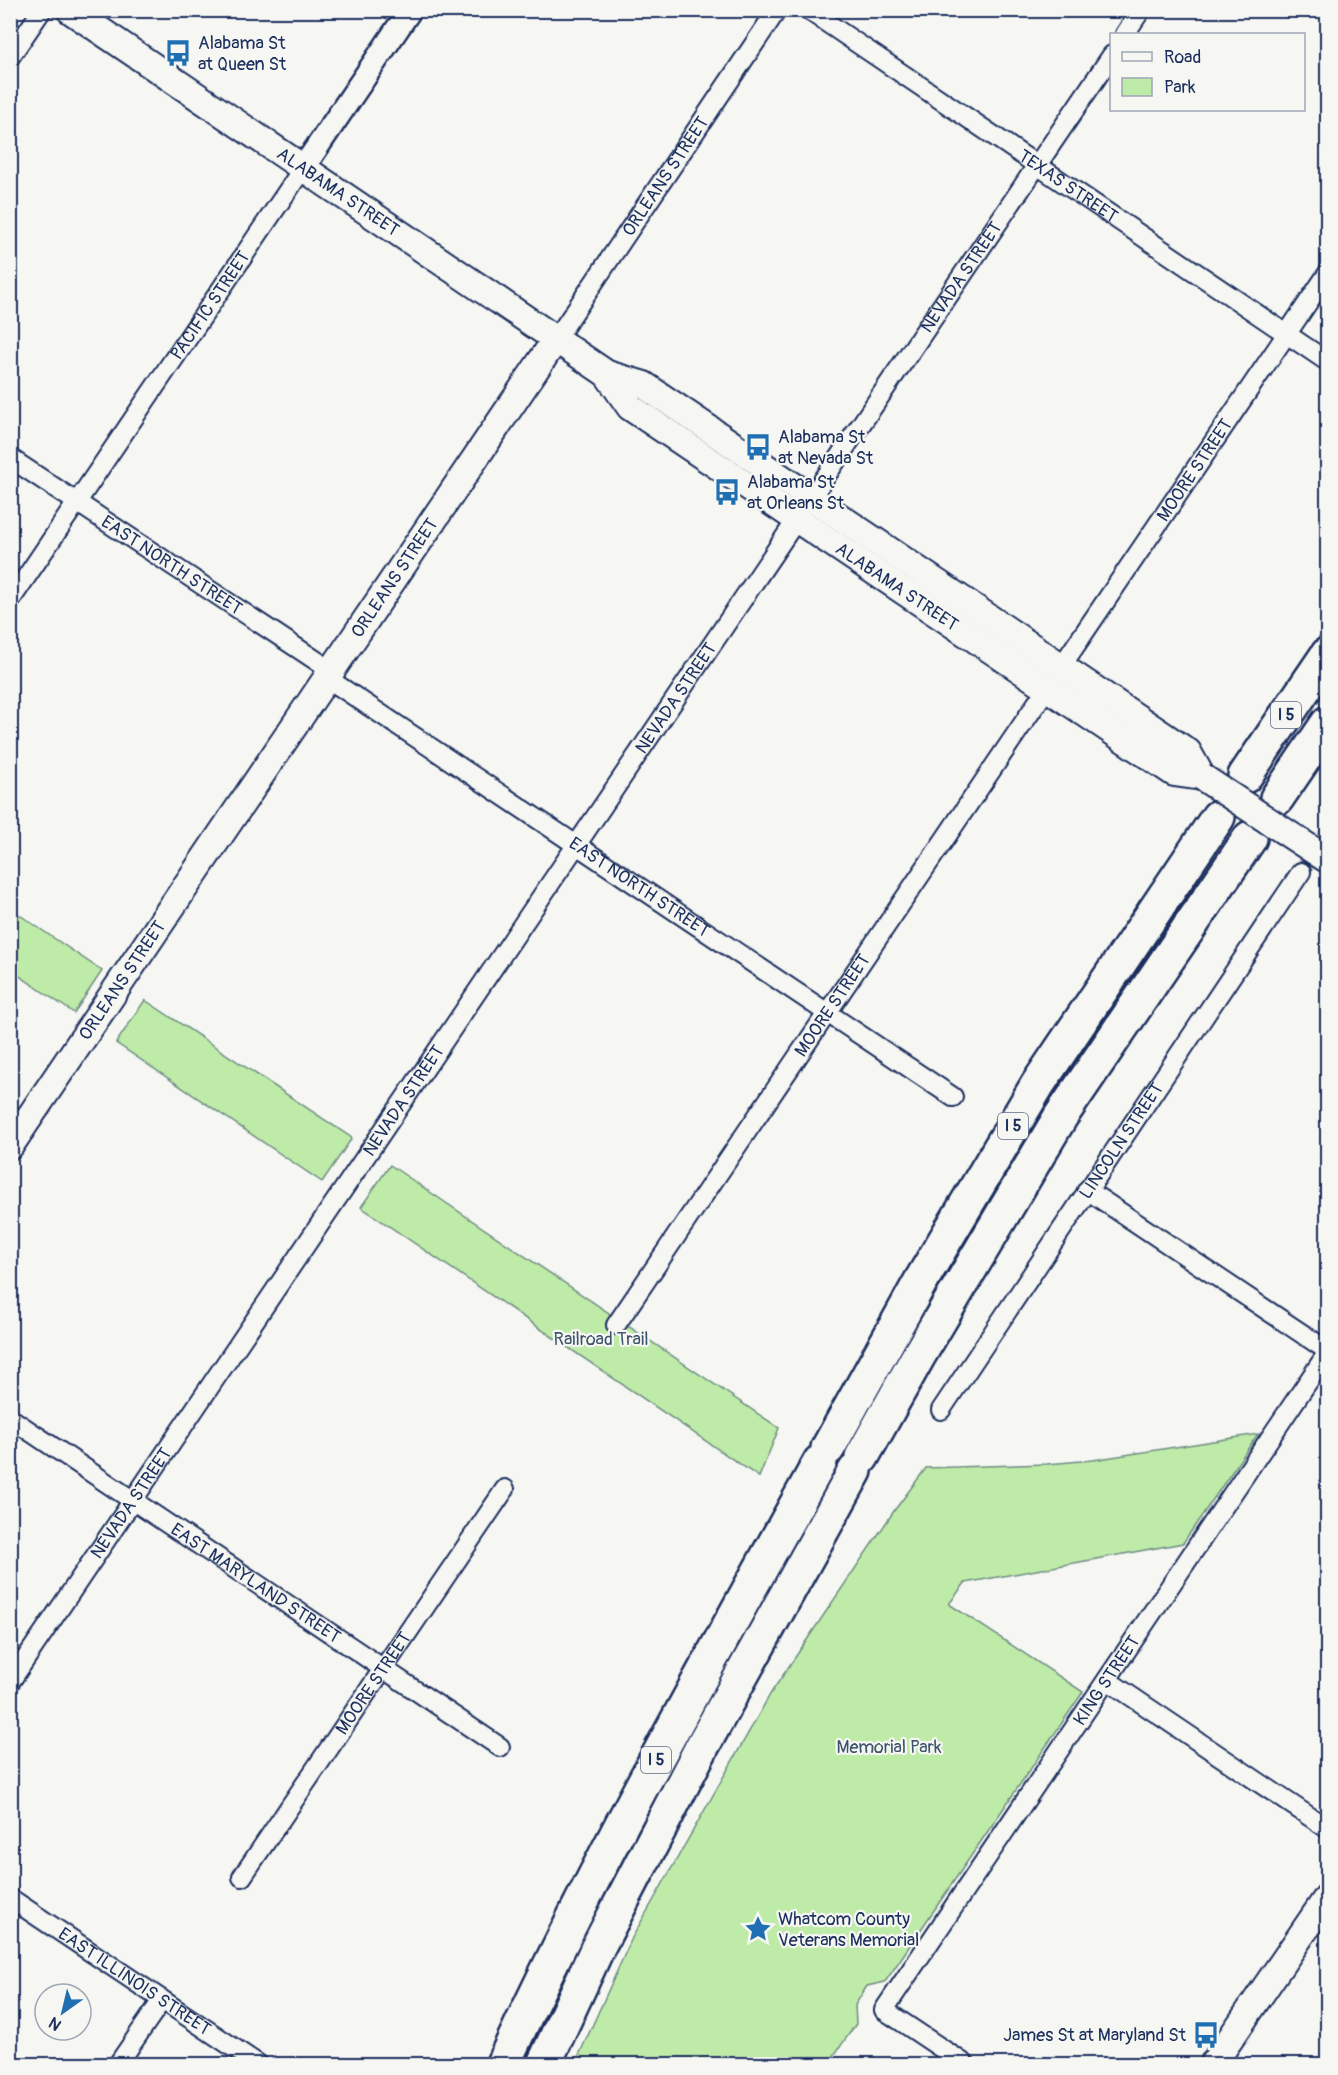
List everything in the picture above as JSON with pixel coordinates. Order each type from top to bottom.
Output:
[{"type":"highway","name":"I 5","points":[[1245,776],[1328,654]]},
{"type":"highway","name":"I 5","points":[[1277,798],[1328,723]]},
{"type":"highway","name":"I 5","points":[[503,2064],[548,1968],[629,1810],[922,1279],[1038,1083],[1218,817]]},
{"type":"highway","name":"I 5","points":[[544,2064],[598,1947],[703,1745],[920,1354],[1061,1116],[1250,838]]},
{"type":"main road","name":"ALABAMA STREET","points":[[70,10],[608,374],[630,407],[804,509],[1061,667],[1188,752],[1202,777]]},
{"type":"main road","name":"ORLEANS STREET","points":[[10,1146],[556,339]]},
{"type":"main road","name":"ALABAMA STREET","points":[[804,509],[1047,688],[1174,773],[1202,777],[1328,860]]},
{"type":"main road","points":[[1213,2064],[1328,1896]]},
{"type":"street","points":[[10,57],[42,10]]},
{"type":"street","name":"PACIFIC STREET","points":[[10,601],[410,10]]},
{"type":"street","name":"ORLEANS STREET","points":[[556,339],[777,10]]},
{"type":"street","name":"TEXAS STREET","points":[[808,10],[1328,362]]},
{"type":"street","points":[[1126,33],[1141,10]]},
{"type":"street","name":"NEVADA STREET","points":[[10,1682],[1110,58]]},
{"type":"street","name":"MOORE STREET","points":[[1061,667],[1328,273]]},
{"type":"street","name":"EAST NORTH STREET","points":[[10,458],[577,845],[953,1097]]},
{"type":"street","name":"MOORE STREET","points":[[616,1324],[1047,688]]},
{"type":"street","name":"LINCOLN STREET","points":[[941,1410],[1301,872]]},
{"type":"street","points":[[1087,1190],[1328,1352]]},
{"type":"street","name":"KING STREET","points":[[965,2064],[884,2010],[1328,1352]]},
{"type":"street","name":"EAST MARYLAND STREET","points":[[10,1418],[500,1748]]},
{"type":"street","name":"MOORE STREET","points":[[242,1877],[505,1489]]},
{"type":"street","points":[[1107,1680],[1328,1829]]},
{"type":"street","name":"EAST ILLINOIS STREET","points":[[10,1898],[258,2064]]},
{"type":"street","points":[[118,2064],[162,2000]]},
{"type":"green space","points":[[11,909],[102,971],[74,1013],[11,970]]},
{"type":"green space","points":[[145,1000],[352,1138],[322,1182],[116,1043]]},
{"type":"green space","name":"Railroad Trail","points":[[390,1165],[779,1428],[759,1477],[361,1207]]},
{"type":"green space","name":"Memorial Park","points":[[1258,1434],[1183,1543],[965,1583],[949,1604],[1083,1692],[885,1982],[867,1986],[855,2005],[856,2024],[828,2064],[575,2064],[632,1938],[771,1693],[894,1511],[926,1468],[1093,1460]]},
{"type":"tunnel","points":[[1301,872],[1328,833]]},
{"type":"place","name":"Alabama St at Queen St","points":[[178,53]]},
{"type":"place","name":"Alabama St at Nevada St","points":[[758,447]]},
{"type":"place","name":"Alabama St at Orleans St","points":[[727,492]]},
{"type":"place","name":"Whatcom County Veterans Memorial","points":[[758,1929]]},
{"type":"place","name":"James St at Maryland St","points":[[1206,2035]]}]
